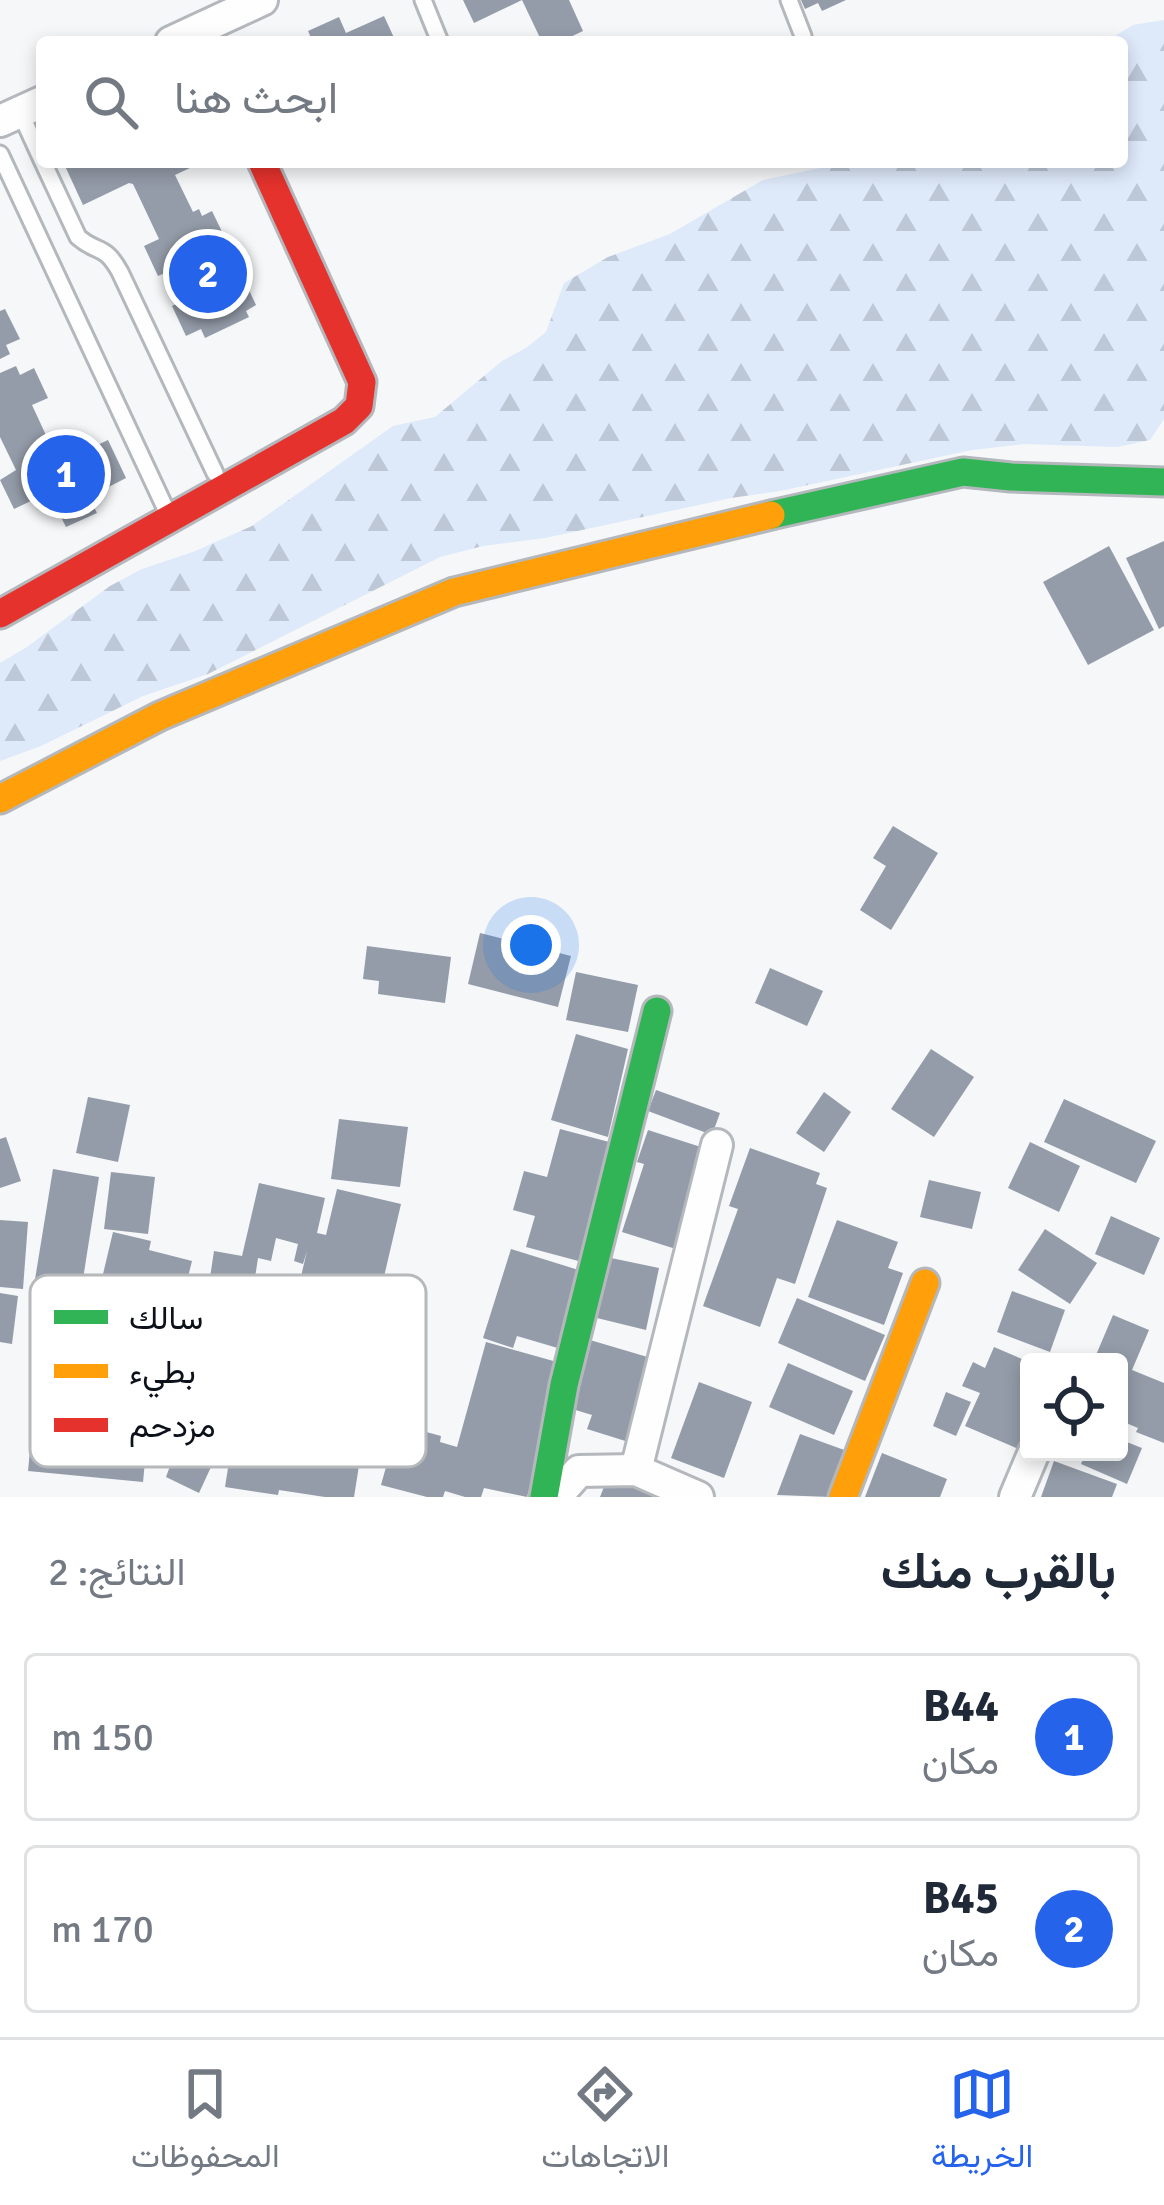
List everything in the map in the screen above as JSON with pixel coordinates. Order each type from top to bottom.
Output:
[{"type":"street","points":[[204,35],[262,0]]},
{"type":"street","points":[[4,602],[170,519],[344,421],[359,406],[362,382],[265,168]]},
{"type":"street","points":[[0,800],[160,716],[454,592],[963,472],[1164,482]]},
{"type":"street","points":[[544,1497],[564,1385],[658,1011]]},
{"type":"street","points":[[636,1470],[717,1145]]},
{"type":"street","points":[[843,1497],[925,1283]]},
{"type":"street","points":[[1015,1497],[1030,1461]]},
{"type":"street","points":[[556,1497],[579,1471],[636,1470],[698,1497]]},
{"type":"lane","points":[[423,0],[438,36]]},
{"type":"lane","points":[[789,0],[803,36]]},
{"type":"lane","points":[[21,112],[36,145]]},
{"type":"lane","points":[[0,154],[170,519]]},
{"type":"lane","points":[[46,168],[78,237],[111,255],[215,473]]},
{"type":"green space","points":[[1164,20],[1164,419],[1150,440],[1117,447],[1024,444],[972,450],[440,557],[208,674],[143,696],[0,761],[0,663],[110,586],[252,526],[393,426],[435,417],[502,361],[546,332],[564,283],[608,257],[670,234],[763,180],[820,168],[1128,168],[1128,36],[1115,36],[1133,25]]},
{"type":"building","points":[[463,0],[522,0],[474,23]]},
{"type":"building","points":[[522,0],[569,0],[583,31],[573,36],[539,36]]},
{"type":"building","points":[[801,0],[846,0],[822,11],[818,3],[805,9]]},
{"type":"building","points":[[384,16],[393,36],[310,36],[308,31],[339,17],[346,33]]},
{"type":"building","points":[[66,168],[190,168],[175,175],[193,212],[199,209],[202,216],[212,211],[227,242],[215,247],[217,260],[230,281],[242,275],[256,305],[246,311],[249,317],[205,338],[201,329],[186,336],[172,306],[186,299],[181,290],[194,284],[189,273],[176,279],[172,270],[158,276],[144,246],[159,239],[133,184],[83,205]]},
{"type":"building","points":[[5,309],[20,339],[6,345],[10,354],[0,359],[0,311]]},
{"type":"building","points":[[16,366],[20,375],[34,368],[48,398],[32,405],[58,461],[108,440],[126,478],[89,497],[97,513],[66,527],[57,509],[48,513],[37,509],[33,500],[14,509],[0,480],[16,470],[0,437],[0,373]]},
{"type":"building","points":[[1164,541],[1164,626],[1159,629],[1126,558]]},
{"type":"building","points":[[1109,546],[1154,630],[1088,665],[1043,582]]},
{"type":"building","points":[[893,826],[938,853],[891,930],[860,910],[886,866],[873,858]]},
{"type":"building","points":[[480,933],[571,956],[558,1007],[468,984]]},
{"type":"building","points":[[367,946],[451,957],[445,1003],[378,994],[379,981],[363,979]]},
{"type":"building","points":[[770,968],[823,991],[807,1026],[755,1003]]},
{"type":"building","points":[[576,972],[638,985],[628,1032],[566,1020]]},
{"type":"building","points":[[576,1034],[628,1049],[608,1137],[551,1120]]},
{"type":"building","points":[[931,1049],[974,1077],[934,1137],[891,1109]]},
{"type":"building","points":[[656,1090],[720,1113],[712,1135],[648,1111]]},
{"type":"building","points":[[824,1092],[851,1112],[824,1152],[796,1133]]},
{"type":"building","points":[[88,1097],[130,1105],[118,1162],[76,1153]]},
{"type":"building","points":[[1064,1099],[1156,1141],[1136,1183],[1044,1142]]},
{"type":"building","points":[[339,1119],[408,1127],[400,1187],[331,1179]]},
{"type":"building","points":[[560,1129],[613,1143],[586,1263],[526,1247],[535,1216],[513,1210],[524,1171],[547,1177]]},
{"type":"building","points":[[648,1130],[704,1148],[679,1250],[622,1232],[644,1164],[637,1162]]},
{"type":"building","points":[[6,1137],[21,1181],[0,1188],[0,1139]]},
{"type":"building","points":[[1030,1142],[1080,1166],[1059,1212],[1008,1188]]},
{"type":"building","points":[[750,1148],[820,1173],[816,1184],[827,1188],[795,1284],[777,1278],[760,1327],[703,1306],[738,1209],[729,1206]]},
{"type":"building","points":[[53,1169],[99,1177],[84,1275],[36,1275]]},
{"type":"building","points":[[111,1172],[155,1177],[148,1234],[104,1229]]},
{"type":"building","points":[[929,1180],[981,1192],[972,1229],[920,1217]]},
{"type":"building","points":[[259,1183],[325,1198],[317,1233],[326,1235],[337,1189],[401,1204],[384,1275],[301,1275],[307,1251],[303,1264],[294,1261],[298,1244],[276,1238],[271,1261],[258,1258],[255,1275],[210,1275],[214,1251],[242,1256]]},
{"type":"building","points":[[1111,1216],[1160,1238],[1144,1275],[1095,1254]]},
{"type":"building","points":[[0,1220],[28,1222],[23,1289],[0,1287]]},
{"type":"building","points":[[837,1220],[898,1242],[888,1268],[903,1273],[884,1325],[808,1297]]},
{"type":"building","points":[[1045,1229],[1097,1263],[1070,1304],[1018,1270]]},
{"type":"building","points":[[113,1232],[151,1241],[149,1250],[192,1261],[188,1275],[103,1275]]},
{"type":"building","points":[[511,1249],[585,1272],[561,1349],[517,1336],[513,1348],[483,1338]]},
{"type":"building","points":[[611,1258],[659,1268],[646,1330],[597,1318]]},
{"type":"building","points":[[1012,1291],[1065,1310],[1050,1352],[997,1332]]},
{"type":"building","points":[[0,1293],[18,1296],[12,1344],[0,1342]]},
{"type":"building","points":[[797,1298],[885,1335],[865,1381],[778,1343]]},
{"type":"building","points":[[1113,1315],[1149,1330],[1132,1370],[1164,1383],[1164,1443],[1128,1424],[1128,1353],[1097,1353]]},
{"type":"building","points":[[590,1340],[661,1361],[635,1444],[587,1429],[592,1415],[569,1408]]},
{"type":"building","points":[[486,1342],[564,1364],[527,1497],[484,1488],[481,1497],[445,1491],[443,1497],[427,1497],[381,1485],[386,1467],[426,1467],[426,1432],[457,1447]]},
{"type":"building","points":[[994,1347],[1020,1358],[1020,1450],[965,1426],[980,1393],[962,1386],[973,1362],[985,1368]]},
{"type":"building","points":[[788,1363],[853,1391],[834,1435],[769,1407]]},
{"type":"building","points":[[699,1382],[752,1402],[724,1478],[671,1458]]},
{"type":"building","points":[[946,1392],[971,1402],[956,1436],[933,1426]]},
{"type":"building","points":[[800,1434],[847,1451],[830,1497],[777,1495]]},
{"type":"building","points":[[1128,1443],[1142,1448],[1127,1484],[1081,1464],[1128,1461]]},
{"type":"building","points":[[30,1450],[30,1467],[144,1467],[143,1482],[28,1471]]},
{"type":"building","points":[[882,1453],[947,1479],[940,1497],[865,1497]]},
{"type":"building","points":[[1054,1461],[1117,1484],[1112,1497],[1041,1497]]},
{"type":"building","points":[[170,1467],[211,1467],[199,1493],[166,1477]]},
{"type":"building","points":[[228,1467],[359,1467],[354,1497],[279,1490],[278,1495],[225,1487]]},
{"type":"building","points":[[609,1474],[654,1491],[652,1497],[600,1497]]},
{"type":"traffic: fast","points":[[771,515],[963,472],[1164,482]]},
{"type":"traffic: fast","points":[[544,1497],[564,1385],[657,1011]]},
{"type":"traffic: slow","points":[[0,799],[160,716],[454,592],[771,515]]},
{"type":"traffic: slow","points":[[843,1497],[925,1283]]},
{"type":"traffic: jam","points":[[0,614],[344,421],[359,406],[362,382],[265,168]]},
{"type":"place","name":"B45","points":[[208,274]]},
{"type":"place","name":"B44","points":[[66,474]]}]
